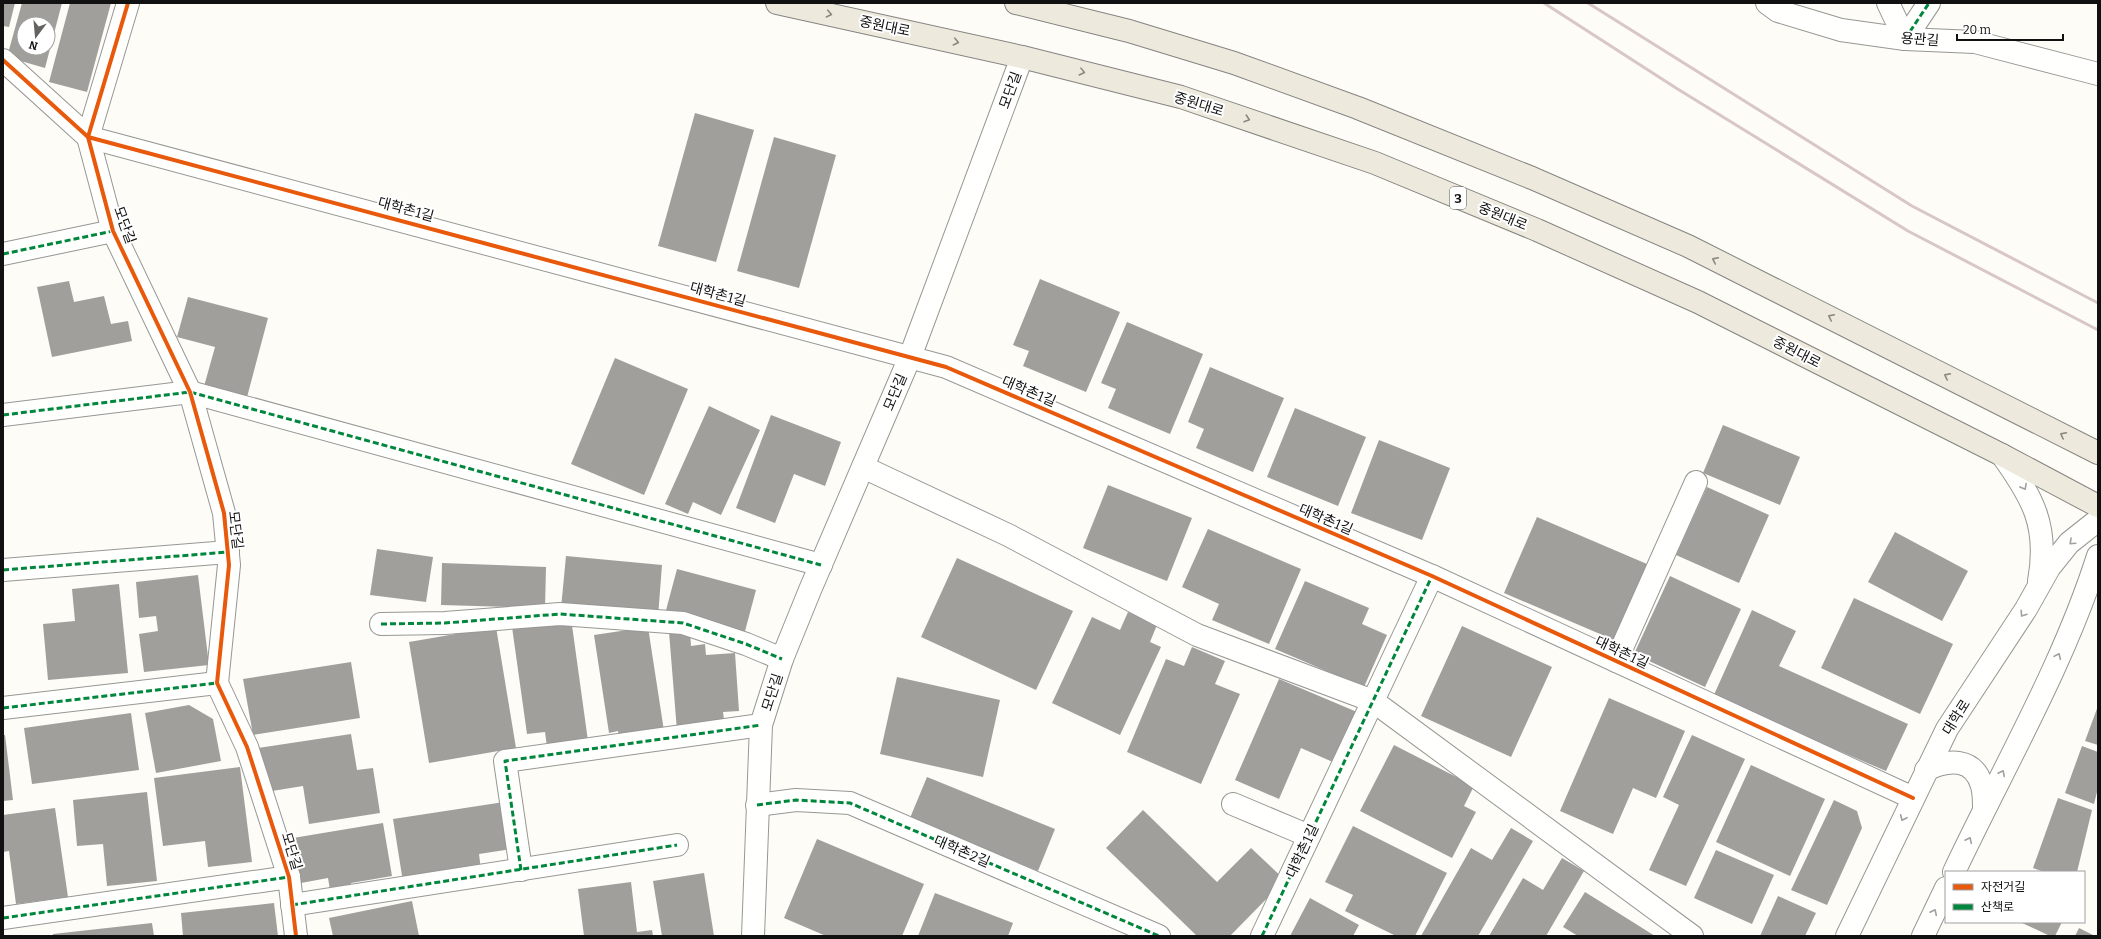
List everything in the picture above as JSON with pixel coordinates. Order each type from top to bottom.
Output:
[{"type":"main road","name":"중원대로","points":[[777,3],[1022,56],[1181,97],[1375,163],[1537,230],[1698,302],[2002,455],[2098,506]]},
{"type":"main road","points":[[1016,3],[1129,31],[1234,63],[1358,108],[1532,178],[1688,246],[2098,453]]},
{"type":"street","points":[[3,60],[88,137],[128,3]]},
{"type":"street","name":"용관길","points":[[1767,3],[1778,11],[1841,30],[1905,39],[1975,42],[2098,74]]},
{"type":"street","points":[[1888,3],[1905,39]]},
{"type":"street","points":[[1905,39],[1929,3]]},
{"type":"street","name":"모단길","points":[[753,936],[761,725],[782,659],[910,357],[1022,56]]},
{"type":"street","name":"모단길","points":[[88,137],[114,231],[190,392],[224,513],[229,565],[227,602],[217,683],[247,747],[289,877],[296,936]]},
{"type":"street","name":"대학촌1길","points":[[88,137],[946,367],[1432,576],[1913,798]]},
{"type":"street","name":"모단길","points":[[3,254],[114,231]]},
{"type":"street","points":[[3,415],[190,392],[821,565]]},
{"type":"street","points":[[2002,455],[2025,486],[2037,516],[2043,546],[2037,589]]},
{"type":"street","points":[[863,467],[1008,535],[1197,635],[1373,701],[1692,936]]},
{"type":"street","points":[[1616,661],[1696,482]]},
{"type":"street","name":"대학로","points":[[1847,936],[1926,770],[1947,730],[2049,568],[2069,543],[2098,520]]},
{"type":"street","points":[[3,570],[228,552]]},
{"type":"street","points":[[1954,871],[1984,808],[2039,700],[2089,587],[2098,556]]},
{"type":"street","name":"대학촌1길","points":[[1262,936],[1432,576]]},
{"type":"street","points":[[2079,609],[2098,594]]},
{"type":"street","points":[[381,624],[445,623],[560,614],[683,623],[746,644],[782,659]]},
{"type":"street","points":[[3,708],[217,683]]},
{"type":"street","name":"모단길","points":[[521,870],[505,761],[761,725]]},
{"type":"street","points":[[1926,770],[1946,762],[1954,761],[1973,769],[1982,786],[1984,808]]},
{"type":"street","name":"대학촌2길","points":[[757,805],[796,800],[850,803],[1159,936]]},
{"type":"street","points":[[1232,804],[1309,836]]},
{"type":"street","points":[[292,906],[677,846]]},
{"type":"street","name":"모단길","points":[[3,918],[289,877]]},
{"type":"street","points":[[1923,936],[1945,890]]},
{"type":"building","points":[[3,3],[15,3],[9,27],[3,26]]},
{"type":"building","points":[[22,3],[62,3],[56,26],[56,16],[18,16]]},
{"type":"building","points":[[70,3],[111,3],[87,92],[49,82]]},
{"type":"building","points":[[16,25],[16,56],[48,56],[45,68],[7,57]]},
{"type":"building","points":[[695,113],[754,130],[716,262],[658,246]]},
{"type":"building","points":[[774,137],[836,155],[799,288],[737,271]]},
{"type":"building","points":[[1040,279],[1120,312],[1086,392],[1023,366],[1029,351],[1013,345]]},
{"type":"building","points":[[69,281],[74,302],[104,296],[111,324],[128,321],[132,341],[52,357],[37,287]]},
{"type":"building","points":[[188,297],[268,318],[246,401],[203,390],[215,347],[177,337]]},
{"type":"building","points":[[1127,322],[1203,354],[1170,434],[1108,408],[1116,389],[1101,383]]},
{"type":"building","points":[[615,358],[688,389],[644,495],[571,464]]},
{"type":"building","points":[[1210,367],[1284,398],[1253,472],[1196,448],[1204,429],[1188,422]]},
{"type":"building","points":[[709,406],[760,430],[721,515],[693,502],[688,514],[665,504]]},
{"type":"building","points":[[1295,408],[1366,437],[1338,506],[1267,477]]},
{"type":"building","points":[[771,415],[841,442],[825,486],[794,474],[775,523],[736,508]]},
{"type":"building","points":[[1723,425],[1800,457],[1780,505],[1703,473]]},
{"type":"building","points":[[1379,440],[1450,468],[1422,540],[1351,513]]},
{"type":"building","points":[[1108,485],[1192,518],[1167,581],[1083,548]]},
{"type":"building","points":[[1707,487],[1769,515],[1739,583],[1676,555]]},
{"type":"building","points":[[1537,517],[1647,564],[1614,640],[1504,593]]},
{"type":"building","points":[[1208,529],[1301,569],[1269,644],[1212,620],[1219,604],[1182,587]]},
{"type":"building","points":[[1895,532],[1968,571],[1942,621],[1868,582]]},
{"type":"building","points":[[377,549],[433,557],[426,602],[370,595]]},
{"type":"building","points":[[566,556],[662,565],[658,617],[561,608]]},
{"type":"building","points":[[957,558],[1073,611],[1036,690],[921,637]]},
{"type":"building","points":[[442,563],[546,567],[545,608],[441,605]]},
{"type":"building","points":[[677,569],[756,590],[744,635],[665,614]]},
{"type":"building","points":[[198,575],[209,665],[144,672],[139,634],[158,631],[156,616],[139,618],[136,582]]},
{"type":"building","points":[[1670,576],[1741,609],[1705,687],[1634,654]]},
{"type":"building","points":[[1305,581],[1369,608],[1362,624],[1387,635],[1364,687],[1275,649]]},
{"type":"building","points":[[119,584],[128,673],[48,680],[43,624],[75,621],[72,589]]},
{"type":"building","points":[[1854,598],[1953,644],[1920,714],[1821,668]]},
{"type":"building","points":[[1752,610],[1796,631],[1779,666],[1908,724],[1886,771],[1713,697]]},
{"type":"building","points":[[1128,612],[1157,625],[1150,642],[1161,647],[1120,735],[1052,703],[1092,617],[1120,630]]},
{"type":"building","points":[[571,618],[588,741],[547,747],[545,732],[527,734],[512,627]]},
{"type":"building","points":[[1462,626],[1552,667],[1511,757],[1421,716]]},
{"type":"building","points":[[496,627],[516,748],[429,763],[409,642]]},
{"type":"building","points":[[648,627],[664,731],[619,737],[618,731],[609,733],[594,635]]},
{"type":"building","points":[[690,631],[691,646],[705,644],[706,655],[735,653],[739,711],[723,712],[724,720],[677,731],[669,632]]},
{"type":"building","points":[[1192,647],[1225,661],[1215,684],[1240,694],[1201,784],[1127,752],[1166,659],[1184,666]]},
{"type":"building","points":[[351,662],[360,718],[253,735],[243,679]]},
{"type":"building","points":[[897,677],[1000,700],[983,777],[880,754]]},
{"type":"building","points":[[1279,679],[1357,712],[1335,763],[1301,748],[1279,799],[1235,780]]},
{"type":"building","points":[[1609,698],[1685,731],[1656,798],[1633,788],[1613,834],[1560,811]]},
{"type":"building","points":[[189,705],[213,719],[221,761],[156,773],[145,713]]},
{"type":"building","points":[[2098,706],[2098,745],[2085,741]]},
{"type":"building","points":[[131,713],[139,770],[32,784],[24,728]]},
{"type":"building","points":[[351,734],[357,770],[373,768],[380,813],[309,824],[303,786],[266,792],[258,748]]},
{"type":"building","points":[[3,735],[5,735],[13,800],[3,801]]},
{"type":"building","points":[[1692,735],[1745,759],[1686,886],[1649,870],[1679,805],[1663,797]]},
{"type":"building","points":[[1394,745],[1474,786],[1464,806],[1476,812],[1452,858],[1360,811]]},
{"type":"building","points":[[2082,746],[2098,752],[2098,788],[2094,804],[2065,793]]},
{"type":"building","points":[[1751,765],[1825,799],[1790,876],[1716,842]]},
{"type":"building","points":[[240,767],[252,862],[208,867],[205,841],[163,846],[154,778]]},
{"type":"building","points":[[927,777],[1055,829],[1038,871],[910,818]]},
{"type":"building","points":[[147,792],[157,881],[107,886],[103,844],[77,846],[73,800]]},
{"type":"building","points":[[2058,798],[2092,810],[2077,871],[2041,871],[2033,868]]},
{"type":"building","points":[[1834,800],[1857,811],[1862,828],[1827,905],[1791,890]]},
{"type":"building","points":[[504,802],[511,849],[479,854],[481,870],[403,882],[393,819]]},
{"type":"building","points":[[55,808],[68,897],[16,904],[9,851],[3,852],[3,815]]},
{"type":"building","points":[[1143,810],[1217,882],[1251,848],[1285,880],[1230,936],[1197,936],[1106,848]]},
{"type":"building","points":[[383,823],[392,876],[351,883],[353,892],[331,896],[328,878],[301,883],[293,838]]},
{"type":"building","points":[[1353,826],[1447,873],[1415,936],[1396,936],[1345,911],[1353,895],[1325,882]]},
{"type":"building","points":[[1511,828],[1533,841],[1478,936],[1421,936],[1471,848],[1492,860]]},
{"type":"building","points":[[817,839],[924,884],[902,936],[826,936],[784,918]]},
{"type":"building","points":[[1716,850],[1774,875],[1752,924],[1694,898]]},
{"type":"building","points":[[1562,858],[1584,871],[1546,936],[1489,936],[1523,878],[1543,890]]},
{"type":"building","points":[[704,873],[714,936],[662,936],[653,881]]},
{"type":"building","points":[[631,882],[637,932],[652,930],[653,936],[584,936],[578,889]]},
{"type":"building","points":[[1585,892],[1655,936],[1578,936],[1563,927]]},
{"type":"building","points":[[935,893],[1013,923],[1008,936],[918,936]]},
{"type":"building","points":[[1778,896],[1816,913],[1805,936],[1760,936]]},
{"type":"building","points":[[1310,898],[1359,925],[1353,936],[1290,936]]},
{"type":"building","points":[[412,901],[419,936],[333,936],[329,918]]},
{"type":"building","points":[[274,903],[278,936],[183,936],[181,913]]},
{"type":"building","points":[[152,923],[154,936],[53,936],[53,934]]},
{"type":"building","points":[[2022,923],[2062,923],[2055,936],[2050,936]]},
{"type":"building","points":[[2079,928],[2095,936],[2075,936]]},
{"type":"railway","points":[[1544,3],[1676,88],[1908,231],[2098,330]]},
{"type":"railway","points":[[1588,3],[1912,206],[2098,303]]},
{"type":"marked path","points":[[1905,39],[1929,3]]},
{"type":"marked path","points":[[3,254],[113,231]]},
{"type":"marked path","points":[[3,415],[190,392],[821,565]]},
{"type":"marked path","points":[[3,570],[228,552]]},
{"type":"marked path","points":[[1262,936],[1432,576]]},
{"type":"marked path","points":[[381,624],[445,623],[560,614],[683,623],[746,644],[782,659]]},
{"type":"marked path","points":[[3,708],[217,683]]},
{"type":"marked path","points":[[521,870],[505,761],[761,725]]},
{"type":"marked path","points":[[757,805],[796,800],[850,803],[1159,936]]},
{"type":"marked path","points":[[292,905],[677,845]]},
{"type":"marked path","points":[[3,918],[289,877]]},
{"type":"cycle path","points":[[128,3],[88,137],[113,231],[190,392],[224,513],[229,565],[217,683],[247,747],[289,877],[296,936]]},
{"type":"cycle path","points":[[3,60],[88,137],[946,367],[1432,576],[1913,798]]}]
